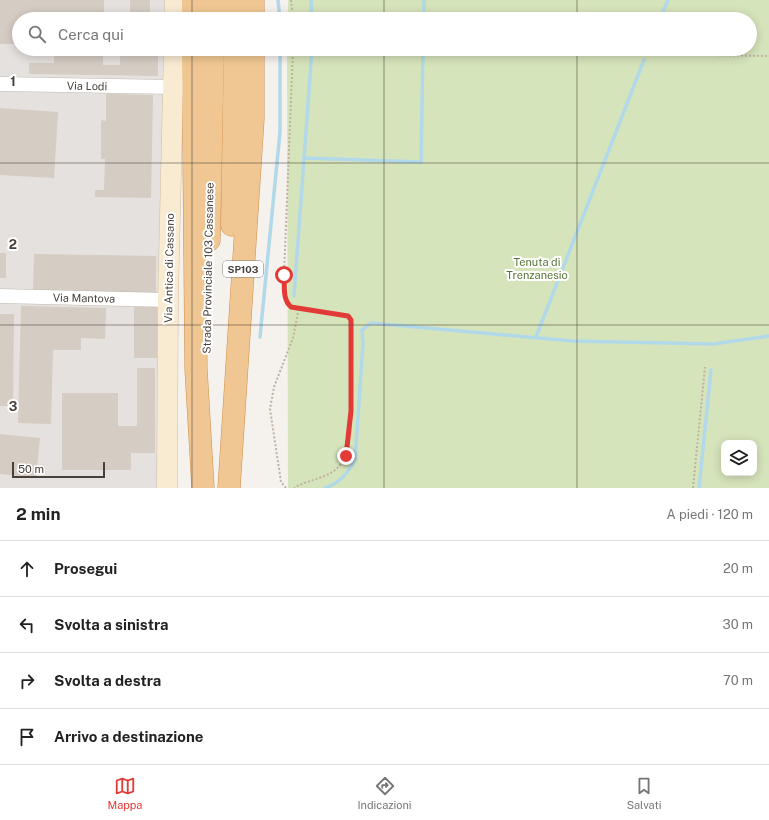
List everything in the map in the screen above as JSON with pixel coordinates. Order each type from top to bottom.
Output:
[{"type":"highway","points":[[193,0],[193,12]]},
{"type":"highway","points":[[214,0],[214,12]]},
{"type":"highway","points":[[235,12],[236,0]]},
{"type":"highway","points":[[253,0],[253,12]]},
{"type":"highway","name":"SP103","points":[[193,56],[196,369],[203,488]]},
{"type":"highway","name":"Strada Provinciale 103 Cassanese","points":[[203,488],[213,56]]},
{"type":"highway","name":"SP103","points":[[228,488],[235,56]]},
{"type":"highway","name":"SP103","points":[[228,488],[253,119],[253,56]]},
{"type":"main road","points":[[175,0],[175,12]]},
{"type":"main road","name":"Via Antica di Cassano","points":[[167,488],[168,300],[174,56]]},
{"type":"street","name":"Via Lodi","points":[[0,84],[173,87]]},
{"type":"street","name":"Via Mantova","points":[[0,296],[168,300]]},
{"type":"path","points":[[291,0],[292,12]]},
{"type":"path","points":[[293,56],[284,275],[285,297],[287,303],[291,307],[299,307],[348,316],[351,320],[351,411],[346,456],[340,466],[328,474],[294,488]]},
{"type":"path","points":[[757,56],[769,56]]},
{"type":"path","points":[[286,488],[281,482],[270,409],[274,387],[293,338],[299,307]]},
{"type":"path","points":[[693,488],[705,368]]},
{"type":"shaded area","points":[[0,0],[182,0],[182,12],[12,12],[12,56],[181,56],[175,488],[0,488]]},
{"type":"green space","name":"Tenuta di Trenzanesio","points":[[288,0],[769,0],[769,488],[288,488],[287,56],[757,56],[757,12],[288,12]]},
{"type":"building","points":[[0,0],[104,0],[104,12],[12,12],[12,44],[0,44]]},
{"type":"building","points":[[130,0],[150,0],[150,12],[130,12]]},
{"type":"building","points":[[54,56],[103,56],[103,65],[120,65],[120,56],[158,56],[158,76],[29,74],[29,63],[54,63]]},
{"type":"building","points":[[106,94],[153,95],[151,198],[95,197],[95,190],[104,190],[105,159],[101,159],[101,120],[106,121]]},
{"type":"building","points":[[0,108],[58,112],[54,178],[0,175]]},
{"type":"building","points":[[0,253],[6,253],[6,278],[0,278]]},
{"type":"building","points":[[34,254],[156,256],[156,293],[33,291]]},
{"type":"building","points":[[134,305],[157,305],[157,358],[134,358]]},
{"type":"building","points":[[21,306],[106,308],[105,339],[81,338],[81,350],[53,350],[51,424],[18,423]]},
{"type":"building","points":[[0,314],[14,314],[13,406],[0,406]]},
{"type":"building","points":[[137,368],[155,368],[155,453],[131,453],[131,470],[62,470],[62,393],[118,393],[118,426],[137,426]]},
{"type":"building","points":[[0,434],[40,438],[36,478],[0,474]]},
{"type":"waterway","points":[[278,0],[279,12]]},
{"type":"waterway","points":[[311,0],[312,12]]},
{"type":"waterway","points":[[424,0],[424,12]]},
{"type":"waterway","points":[[663,12],[668,0]]},
{"type":"waterway","points":[[260,337],[280,132],[280,56]]},
{"type":"waterway","points":[[294,296],[311,56]]},
{"type":"waterway","points":[[304,158],[421,162],[423,56]]},
{"type":"waterway","points":[[536,337],[644,60]]},
{"type":"waterway","points":[[325,488],[343,477],[355,460],[363,344],[362,330],[371,323],[573,341],[713,344],[769,336]]},
{"type":"waterway","points":[[699,488],[711,370]]},
{"type":"route","points":[[284,275],[285,297],[287,303],[291,307],[299,307],[348,316],[351,320],[351,411],[346,456]]}]
